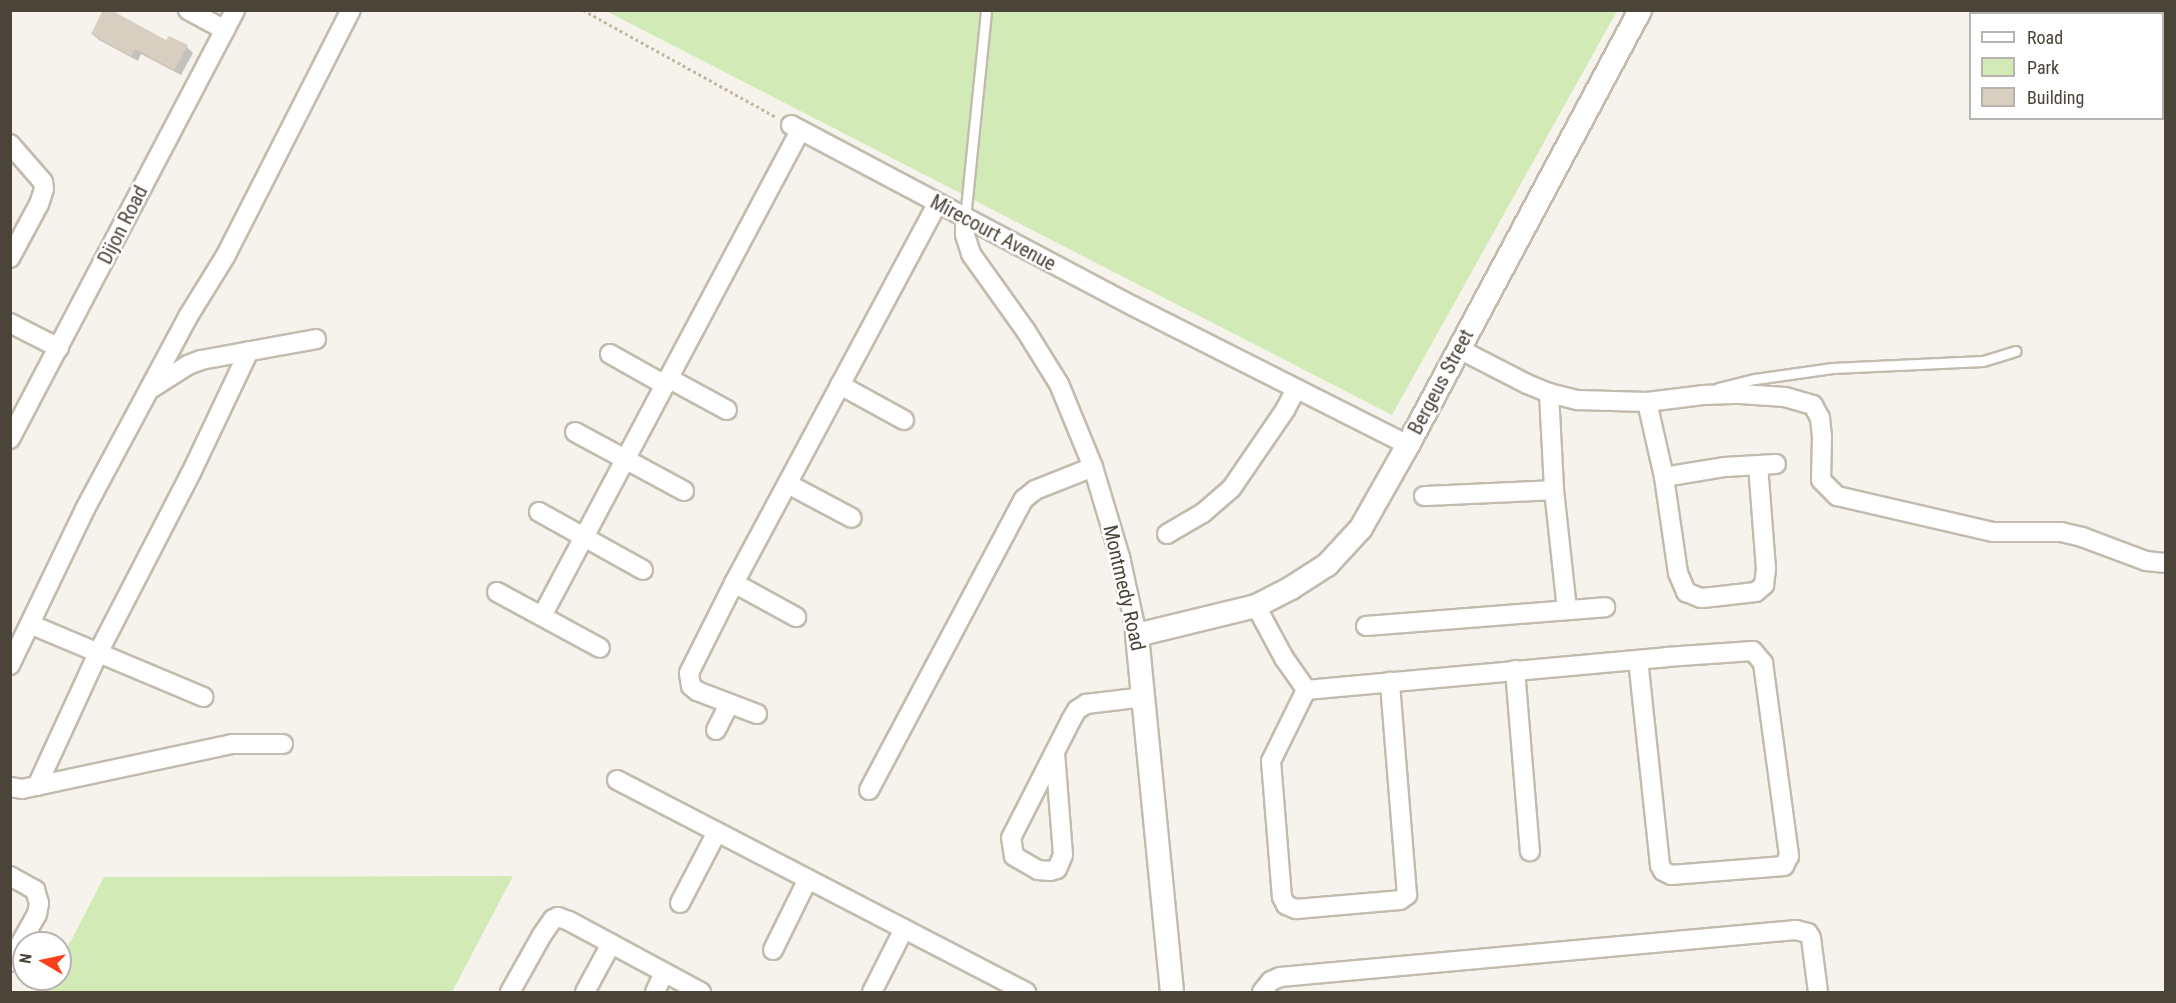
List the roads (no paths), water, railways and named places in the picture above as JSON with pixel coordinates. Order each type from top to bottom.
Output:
[{"type":"street","points":[[188,10],[225,30]]},
{"type":"street","name":"Dijon Road","points":[[10,440],[235,10]]},
{"type":"street","points":[[10,664],[32,625],[85,509],[189,315],[226,255],[351,10]]},
{"type":"street","name":"Bergeus Street","points":[[1137,635],[1256,606],[1291,588],[1327,565],[1361,528],[1408,445],[1638,11]]},
{"type":"street","name":"Mirecourt Avenue","points":[[667,382],[795,128],[937,204],[1408,445]]},
{"type":"street","points":[[10,144],[43,182],[44,189],[39,204],[10,258]]},
{"type":"street","points":[[757,714],[697,692],[689,679],[692,666],[937,204]]},
{"type":"street","name":"Montmedy Road","points":[[965,218],[965,235],[971,254],[1026,331],[1059,384],[1093,467],[1120,557],[1137,635],[1145,697],[1172,993]]},
{"type":"street","points":[[10,323],[59,348]]},
{"type":"street","points":[[148,391],[193,363],[316,339]]},
{"type":"street","points":[[1459,349],[1549,393],[1605,403],[1740,394],[1785,397],[1813,405],[1820,418],[1821,480],[1837,496],[1994,532],[2061,532],[2082,537],[2146,561],[2166,563]]},
{"type":"street","points":[[37,786],[99,651],[191,472],[249,351]]},
{"type":"street","points":[[609,354],[727,410]]},
{"type":"street","points":[[542,616],[667,382]]},
{"type":"street","points":[[840,385],[904,420]]},
{"type":"street","points":[[1167,534],[1203,513],[1231,489],[1285,410],[1296,389]]},
{"type":"street","points":[[1549,393],[1554,490],[1567,610]]},
{"type":"street","points":[[1647,402],[1664,477],[1681,585],[1686,592],[1694,596],[1723,596],[1756,592],[1764,585],[1766,569],[1767,465],[1725,467],[1664,477]]},
{"type":"street","points":[[575,432],[684,491]]},
{"type":"street","points":[[869,790],[1023,499],[1035,490],[1093,467]]},
{"type":"street","points":[[788,484],[852,518]]},
{"type":"street","points":[[1424,496],[1554,490]]},
{"type":"street","points":[[539,512],[643,570]]},
{"type":"street","points":[[734,583],[796,617]]},
{"type":"street","points":[[497,592],[600,648]]},
{"type":"street","points":[[1256,606],[1284,658],[1306,690]]},
{"type":"street","points":[[1366,626],[1605,607]]},
{"type":"street","points":[[32,625],[99,651],[203,697]]},
{"type":"street","points":[[1306,690],[1515,670],[1749,650],[1760,657],[1789,856],[1784,866],[1671,875],[1663,871],[1660,865],[1638,660]]},
{"type":"street","points":[[1515,670],[1530,851]]},
{"type":"street","points":[[1306,690],[1274,749],[1271,761],[1282,897],[1286,904],[1296,909],[1400,900],[1407,895],[1390,682]]},
{"type":"street","points":[[1055,753],[1063,855],[1058,869],[1038,870],[1014,856],[1011,838],[1077,710],[1086,704],[1145,697]]},
{"type":"street","points":[[716,730],[729,704]]},
{"type":"street","points":[[10,787],[22,789],[232,744],[283,744]]},
{"type":"street","points":[[617,780],[904,929],[995,986],[1026,993]]},
{"type":"street","points":[[680,903],[717,832]]},
{"type":"street","points":[[10,876],[35,890],[39,903],[37,914],[10,963]]},
{"type":"street","points":[[773,950],[808,879]]},
{"type":"street","points":[[510,993],[550,922],[608,948],[660,982],[682,993]]},
{"type":"street","points":[[872,993],[904,929]]},
{"type":"street","points":[[1262,993],[1270,981],[1280,977],[1796,930],[1808,933],[1811,938],[1818,993]]},
{"type":"street","points":[[585,993],[608,948]]},
{"type":"street","points":[[660,982],[701,993]]},
{"type":"lane","points":[[965,218],[986,10]]},
{"type":"lane","points":[[1674,398],[1755,379],[1821,370],[1983,361],[2015,351]]}]
